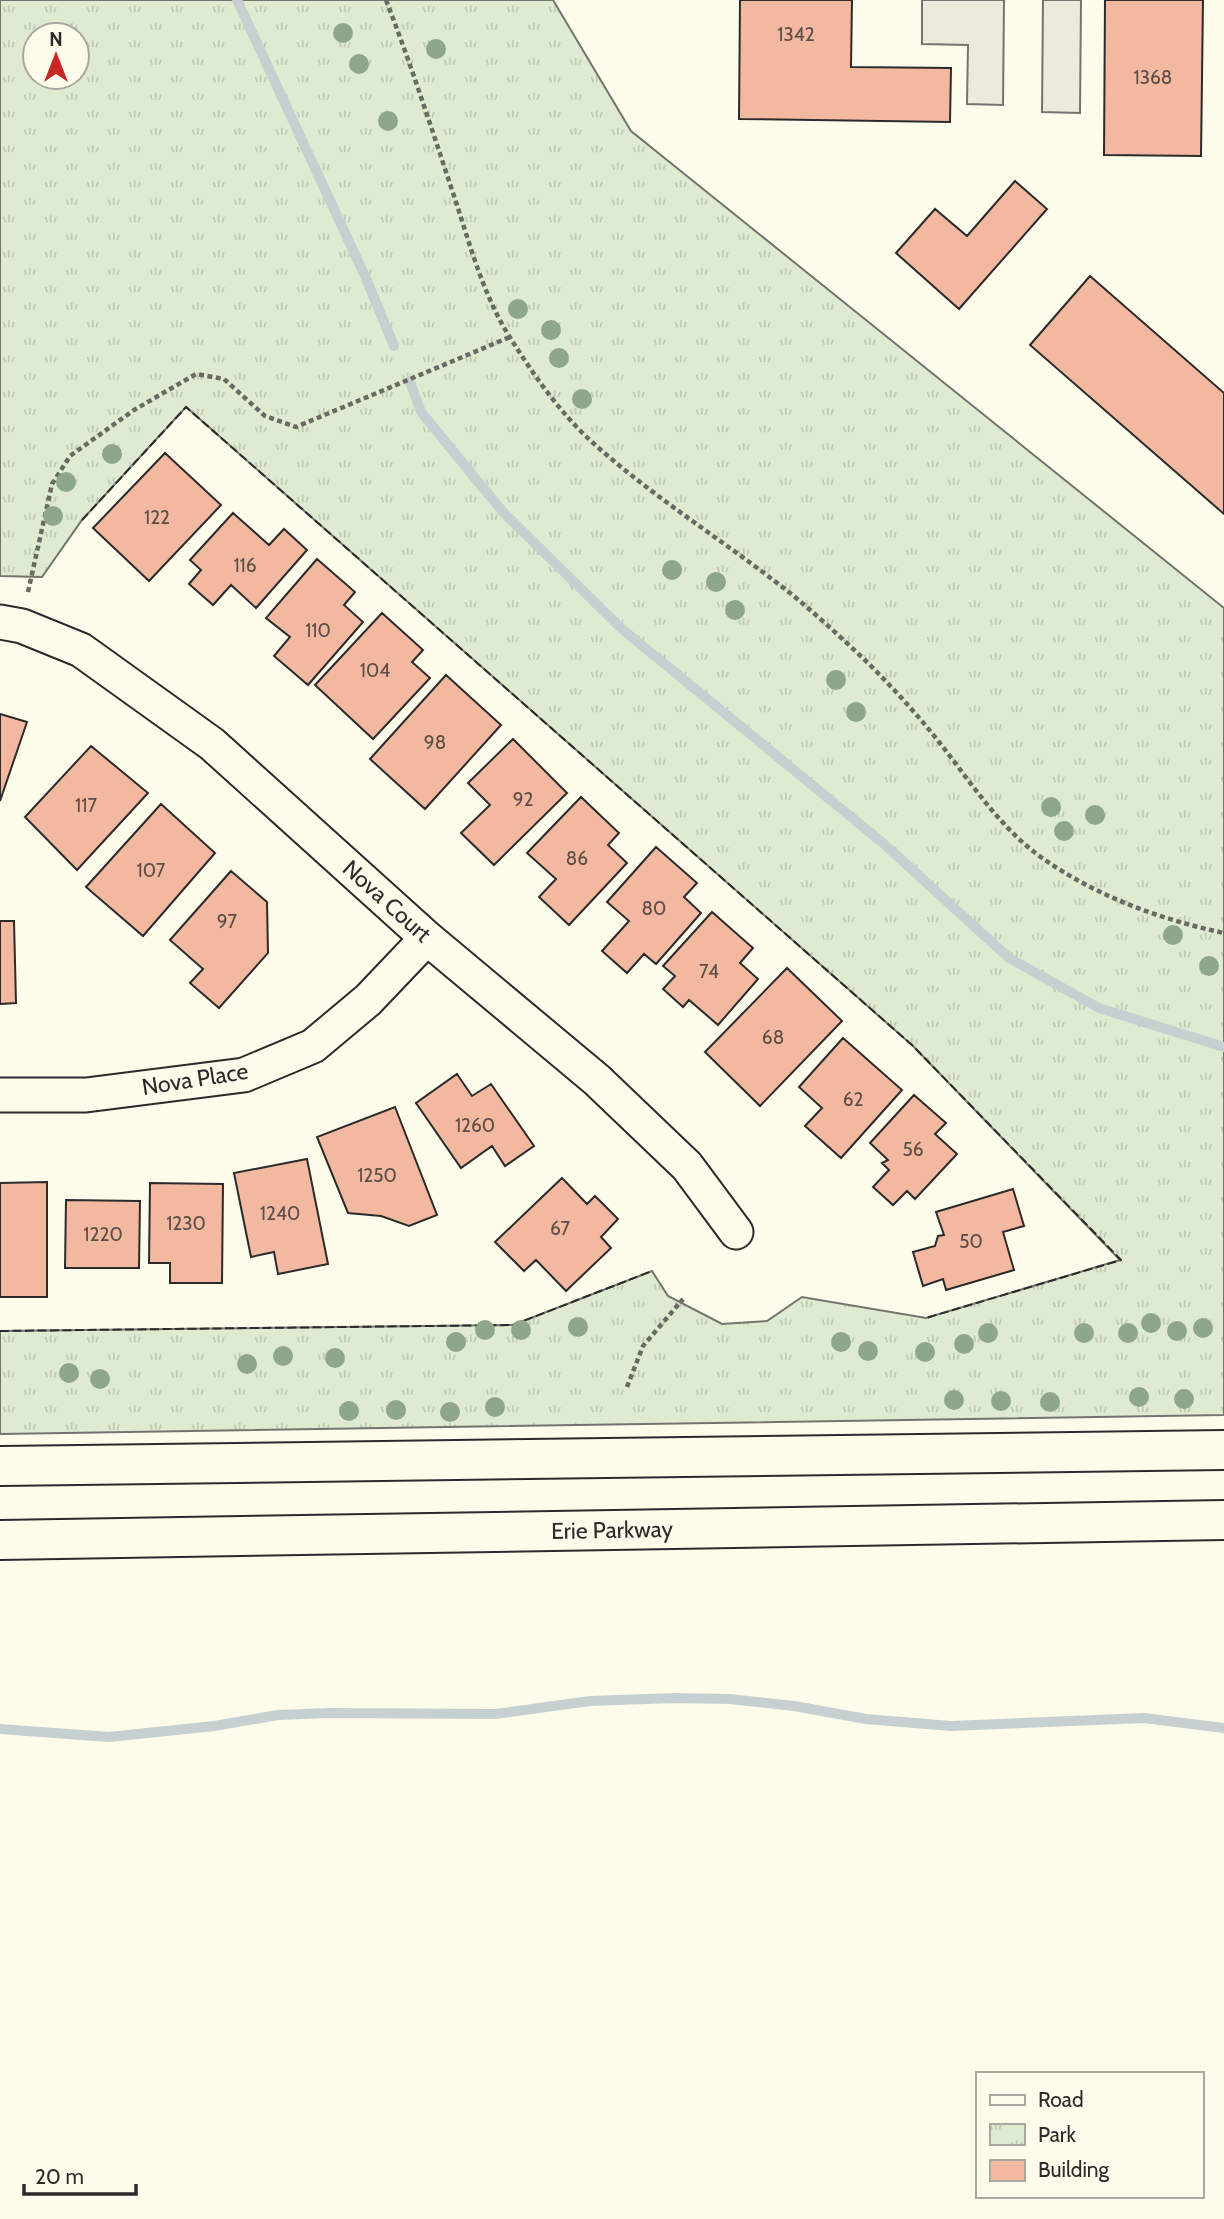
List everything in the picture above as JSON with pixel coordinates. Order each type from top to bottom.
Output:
[{"type":"main road","points":[[0,1466],[1224,1450]]},
{"type":"main road","name":"Erie Parkway","points":[[0,1540],[1224,1520]]},
{"type":"street","name":"Nova Court","points":[[0,622],[22,626],[80,650],[212,744],[427,938],[597,1080],[687,1166],[736,1232]]},
{"type":"street","name":"Nova Place","points":[[0,1096],[86,1095],[244,1075],[313,1046],[368,1000],[427,938]]},
{"type":"path","points":[[386,0],[492,303],[510,337],[562,409],[590,440],[667,503],[796,598],[867,662],[930,732],[985,804],[1037,854],[1106,897],[1176,921],[1224,933]]},
{"type":"path","points":[[30,583],[52,484],[69,456],[134,410],[196,374],[224,379],[265,416],[296,427],[510,337]]},
{"type":"path","points":[[627,1387],[643,1346],[683,1299]]},
{"type":"green space","points":[[0,0],[553,0],[631,131],[1224,608],[1224,1415],[0,1434],[0,1331],[513,1325],[652,1271],[668,1296],[722,1324],[767,1321],[802,1297],[926,1318],[1120,1260],[913,1046],[186,407],[82,520],[42,577],[0,576]]},
{"type":"shaded area","points":[[922,0],[1004,0],[1003,105],[967,104],[968,45],[922,44]]},
{"type":"shaded area","points":[[1043,0],[1081,0],[1080,113],[1042,112]]},
{"type":"building","points":[[740,0],[852,0],[851,67],[951,68],[950,122],[739,119]]},
{"type":"building","points":[[1105,0],[1203,0],[1201,156],[1104,155]]},
{"type":"building","points":[[1015,181],[1047,209],[959,309],[896,253],[935,209],[967,236]]},
{"type":"building","points":[[1090,276],[1224,393],[1224,514],[1030,345]]},
{"type":"building","points":[[165,453],[221,505],[149,581],[93,528]]},
{"type":"building","points":[[233,513],[269,545],[284,529],[307,550],[256,608],[231,585],[213,605],[189,584],[201,570],[190,560]]},
{"type":"building","points":[[317,559],[355,592],[344,605],[363,622],[308,685],[274,656],[290,637],[266,618]]},
{"type":"building","points":[[382,613],[423,650],[412,662],[430,678],[373,739],[315,685]]},
{"type":"building","points":[[446,675],[501,725],[425,809],[370,759]]},
{"type":"building","points":[[0,714],[27,722],[0,801]]},
{"type":"building","points":[[513,739],[567,793],[494,865],[461,833],[490,805],[468,783]]},
{"type":"building","points":[[91,746],[148,793],[77,870],[25,817]]},
{"type":"building","points":[[581,797],[619,833],[608,845],[627,863],[569,925],[539,897],[556,879],[527,853]]},
{"type":"building","points":[[161,804],[215,853],[143,936],[86,887]]},
{"type":"building","points":[[656,847],[697,883],[684,897],[701,913],[656,964],[644,954],[627,973],[602,951],[629,921],[607,902]]},
{"type":"building","points":[[231,871],[267,902],[268,953],[219,1008],[190,983],[203,969],[170,940]]},
{"type":"building","points":[[712,912],[753,948],[740,963],[758,979],[718,1025],[689,1000],[683,1007],[663,989],[675,976],[663,966]]},
{"type":"building","points":[[0,921],[14,921],[16,1003],[0,1004]]},
{"type":"building","points":[[787,968],[842,1021],[760,1106],[705,1052]]},
{"type":"building","points":[[843,1038],[902,1090],[841,1158],[805,1126],[822,1108],[799,1087]]},
{"type":"building","points":[[457,1074],[472,1096],[491,1084],[534,1146],[505,1166],[492,1146],[461,1168],[416,1103]]},
{"type":"building","points":[[914,1095],[946,1123],[935,1134],[957,1154],[915,1199],[907,1191],[893,1205],[873,1187],[889,1170],[882,1163],[888,1160],[870,1143]]},
{"type":"building","points":[[395,1107],[437,1215],[409,1226],[381,1216],[348,1213],[317,1137]]},
{"type":"building","points":[[307,1159],[328,1264],[278,1274],[274,1252],[251,1257],[234,1173]]},
{"type":"building","points":[[562,1178],[587,1204],[595,1196],[618,1219],[601,1237],[611,1248],[566,1291],[536,1260],[524,1271],[495,1242]]},
{"type":"building","points":[[47,1182],[47,1297],[0,1297],[0,1183]]},
{"type":"building","points":[[150,1183],[223,1184],[222,1283],[170,1283],[170,1263],[149,1263]]},
{"type":"building","points":[[1013,1189],[1024,1226],[1003,1232],[1014,1270],[946,1290],[943,1279],[923,1286],[913,1252],[935,1246],[938,1236],[944,1235],[936,1212]]},
{"type":"building","points":[[66,1200],[140,1201],[139,1268],[65,1268]]},
{"type":"waterway","points":[[237,0],[365,276],[394,346]]},
{"type":"waterway","points":[[410,382],[421,412],[502,511],[622,629],[884,844],[1009,958],[1099,1008],[1224,1047]]},
{"type":"waterway","points":[[0,1729],[109,1737],[214,1726],[278,1715],[495,1714],[590,1701],[676,1698],[730,1699],[794,1706],[866,1719],[951,1726],[1144,1718],[1224,1728]]},
{"type":"fence","points":[[82,520],[186,407],[913,1046],[1121,1260],[926,1318]]},
{"type":"fence","points":[[0,1331],[513,1325],[652,1271]]}]
